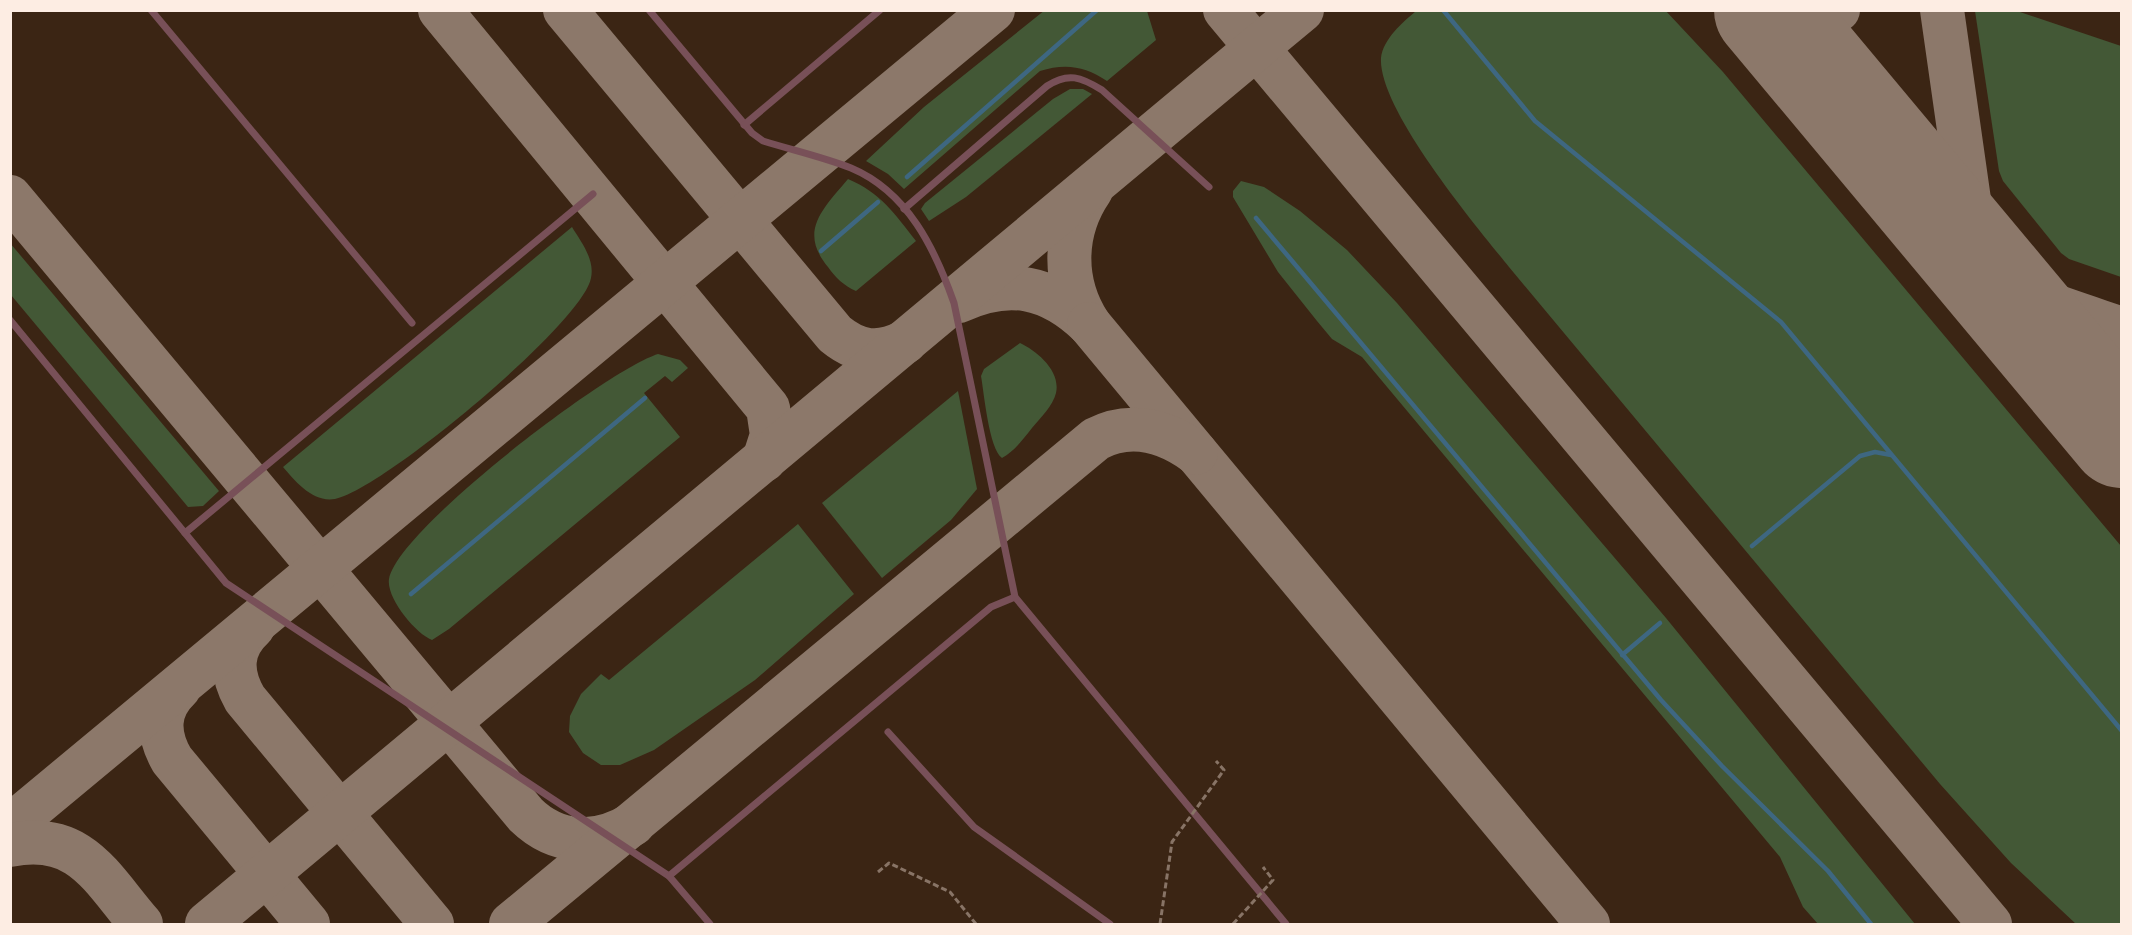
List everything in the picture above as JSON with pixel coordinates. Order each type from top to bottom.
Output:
[{"type":"lane","points":[[151,10],[412,323]]},
{"type":"lane","points":[[649,10],[744,125],[763,141],[851,168],[871,178],[904,209],[929,242],[954,303],[1015,597],[1286,924]]},
{"type":"lane","points":[[744,125],[880,10]]},
{"type":"lane","points":[[904,209],[1047,86],[1059,78],[1070,76],[1083,78],[1102,90],[1209,187]]},
{"type":"lane","points":[[185,533],[593,194]]},
{"type":"lane","points":[[10,320],[226,583],[669,876],[710,924]]},
{"type":"lane","points":[[669,876],[991,607],[1015,597]]},
{"type":"lane","points":[[888,732],[974,827],[1110,924]]},
{"type":"path","points":[[1160,924],[1172,842],[1224,770],[1216,761]]},
{"type":"path","points":[[878,872],[889,863],[950,892],[976,924]]},
{"type":"path","points":[[1233,924],[1272,880],[1263,867]]},
{"type":"green space","points":[[1045,10],[1147,11],[1156,40],[1107,81],[1091,72],[1075,67],[1058,67],[1040,71],[904,189],[888,174],[866,161],[924,107]]},
{"type":"green space","points":[[1665,10],[1723,72],[2121,546],[2121,924],[2076,924],[2011,863],[1940,784],[1475,224],[1411,136],[1384,80],[1381,58],[1385,44],[1405,20],[1416,11]]},
{"type":"green space","points":[[1975,11],[2017,11],[2121,46],[2121,277],[2069,259],[2061,253],[2003,181],[1999,171]]},
{"type":"green space","points":[[1070,89],[1083,89],[1092,94],[966,197],[929,221],[921,209],[925,203],[1053,99]]},
{"type":"green space","points":[[848,179],[878,197],[916,241],[856,291],[834,274],[819,254],[815,242],[817,221],[830,200]]},
{"type":"green space","points":[[1241,181],[1264,187],[1300,211],[1347,250],[1397,303],[1666,618],[1915,924],[1818,924],[1803,907],[1780,857],[1362,357],[1332,339],[1278,272],[1233,197],[1233,191]]},
{"type":"green space","points":[[572,227],[586,251],[592,271],[580,300],[519,365],[478,402],[394,467],[359,489],[335,499],[319,498],[305,490],[283,467]]},
{"type":"green space","points":[[10,243],[219,491],[203,506],[188,507],[11,295]]},
{"type":"green space","points":[[1020,343],[1034,351],[1046,363],[1055,377],[1056,393],[1049,407],[1022,440],[1002,458],[997,453],[990,433],[981,376],[984,369]]},
{"type":"green space","points":[[658,354],[680,360],[688,368],[672,382],[665,376],[644,393],[680,437],[449,629],[432,640],[418,631],[397,605],[389,587],[389,579],[401,556],[428,525],[508,454],[596,389],[632,366]]},
{"type":"green space","points":[[958,391],[977,489],[951,520],[882,578],[822,503]]},
{"type":"green space","points":[[798,524],[854,594],[755,680],[654,750],[620,765],[601,765],[583,753],[569,732],[570,716],[581,694],[601,674],[609,680]]},
{"type":"waterway","points":[[907,177],[1097,10]]},
{"type":"waterway","points":[[1443,10],[1535,121],[1781,322],[2122,731]]},
{"type":"waterway","points":[[821,251],[878,202]]},
{"type":"waterway","points":[[1256,218],[1661,700],[1722,766],[1828,871],[1871,924]]},
{"type":"waterway","points":[[411,594],[645,398]]},
{"type":"waterway","points":[[1752,546],[1860,456],[1875,452],[1891,455]]},
{"type":"waterway","points":[[1622,655],[1660,623]]},
{"type":"taxiway","points":[[440,10],[768,408],[772,435],[764,460]]},
{"type":"taxiway","points":[[565,10],[835,334],[852,345],[869,350],[886,349],[905,342]]},
{"type":"taxiway","points":[[10,826],[993,10]]},
{"type":"taxiway","points":[[1225,10],[1990,924]]},
{"type":"taxiway","points":[[207,924],[1302,10]]},
{"type":"taxiway","points":[[1791,10],[1809,14],[1838,10]]},
{"type":"taxiway","points":[[1799,10],[1802,39],[1810,62]]},
{"type":"taxiway","points":[[1942,10],[1973,228],[1986,271],[1997,282],[2011,289],[2122,329]]},
{"type":"taxiway","points":[[959,301],[995,290],[1012,288],[1028,290],[1059,301],[1089,324],[1074,291],[1069,257],[1075,222],[1091,190]]},
{"type":"taxiway","points":[[10,197],[526,815],[551,832],[578,839],[605,836],[633,824]]},
{"type":"taxiway","points":[[1089,324],[1588,924]]},
{"type":"taxiway","points":[[511,924],[1096,439],[1122,430],[1147,431],[1172,439],[1196,453]]},
{"type":"taxiway","points":[[253,627],[245,635],[236,652],[235,670],[245,699],[432,924]]},
{"type":"taxiway","points":[[179,688],[167,704],[162,722],[164,741],[172,760],[308,924]]},
{"type":"taxiway","points":[[10,845],[34,842],[55,845],[72,852],[101,875],[141,924]]},
{"type":"runway","points":[[1767,10],[2122,435]]}]
